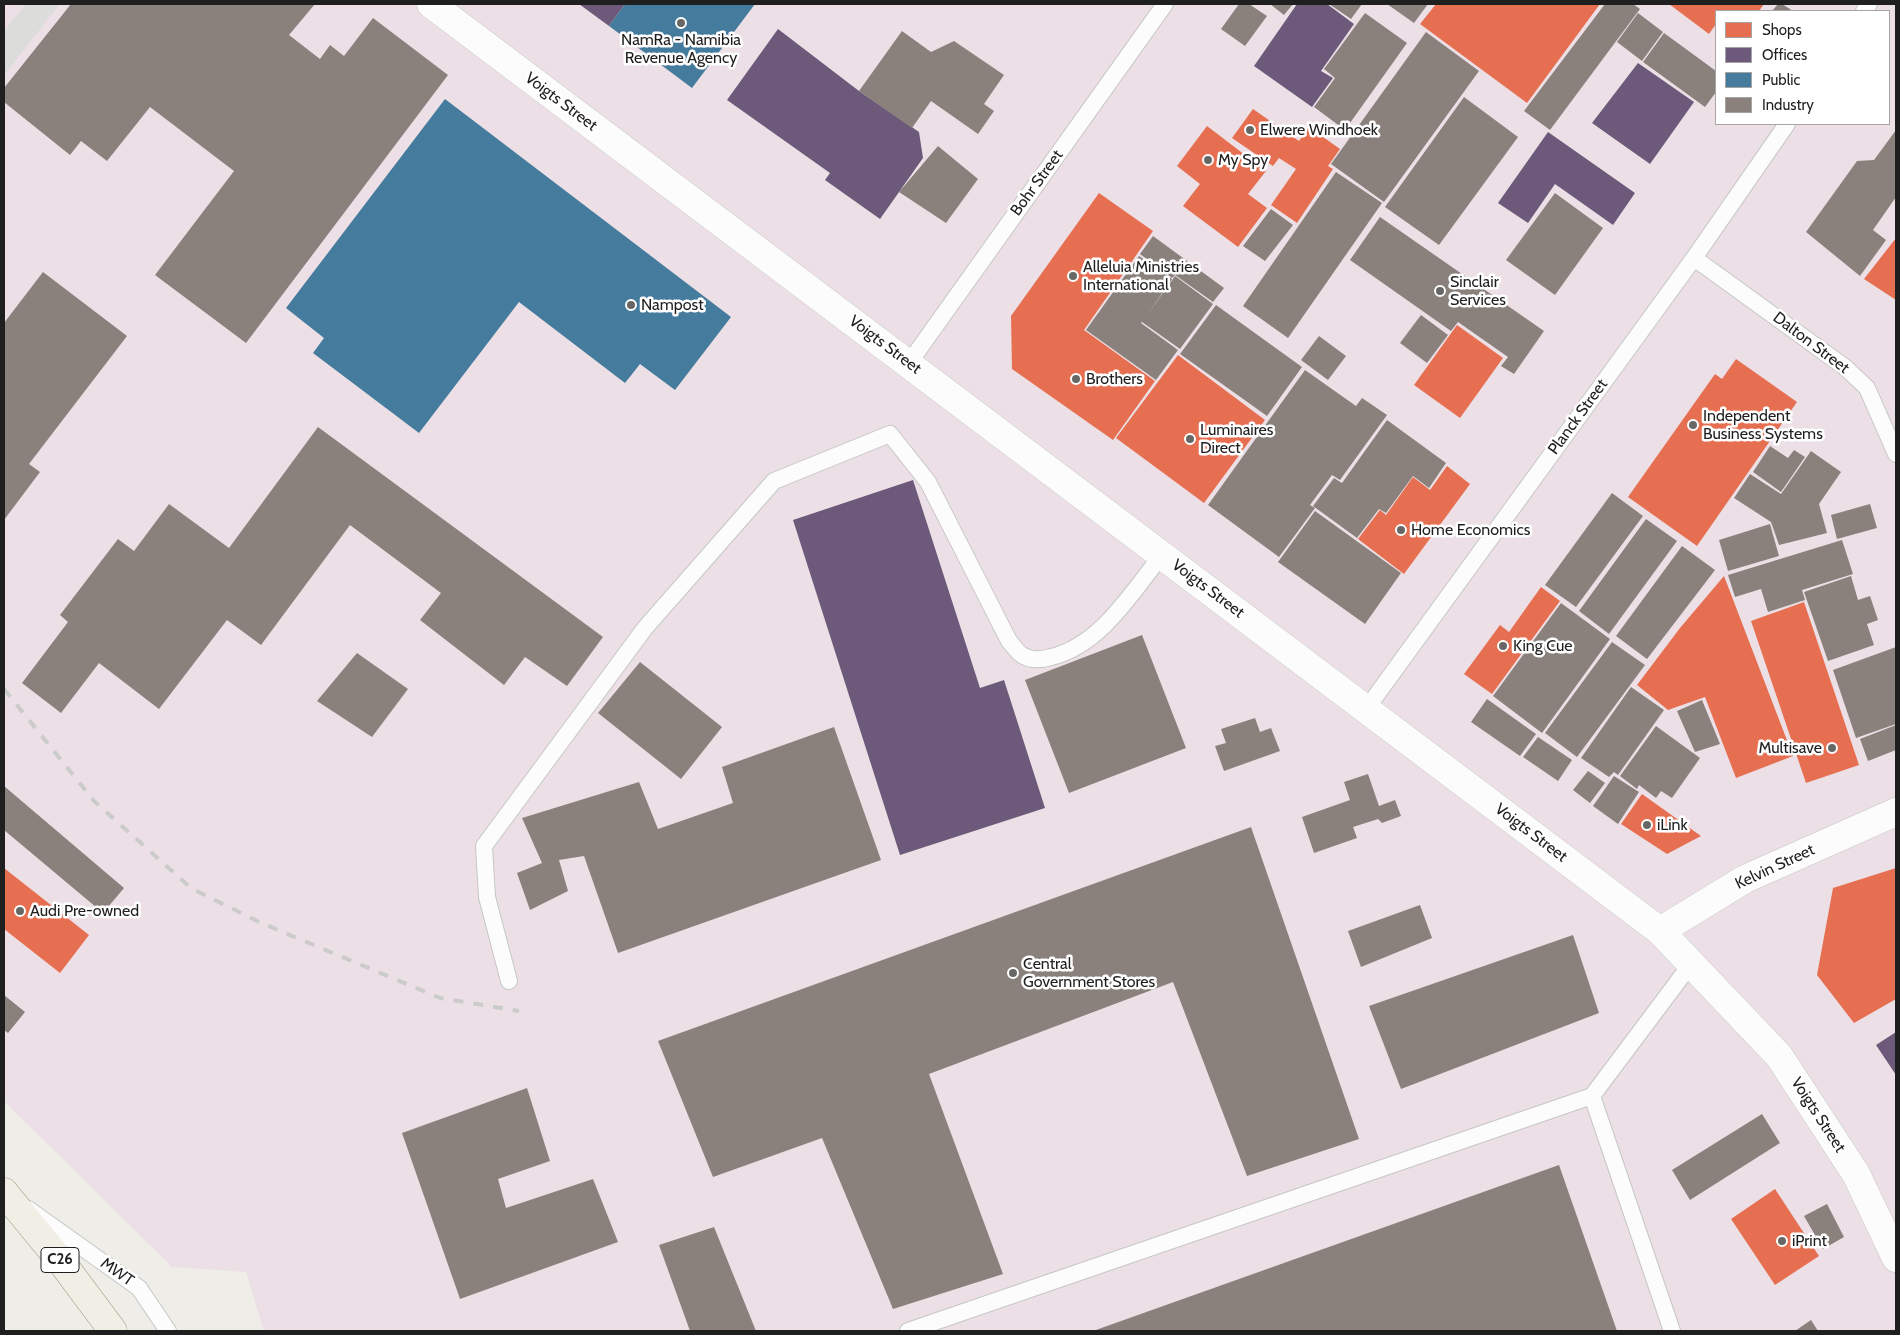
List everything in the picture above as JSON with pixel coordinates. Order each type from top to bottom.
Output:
[{"type":"main road","name":"C26","points":[[4,1192],[63,1264],[113,1331]]},
{"type":"street","name":"Voigts Street","points":[[431,4],[1367,708],[1660,931],[1779,1056],[1856,1174],[1896,1258]]},
{"type":"street","name":"Kelvin Street","points":[[1660,931],[1745,879],[1896,812]]},
{"type":"lane","name":"Bohr Street","points":[[909,363],[1165,4]]},
{"type":"lane","name":"Planck Street","points":[[1367,708],[1694,258],[1786,125]]},
{"type":"lane","name":"Dalton Street","points":[[1694,258],[1846,368],[1866,388],[1896,454]]},
{"type":"lane","points":[[509,981],[487,897],[484,846],[645,628],[774,481],[890,434],[928,482],[1009,640],[1022,655],[1037,660],[1060,655],[1083,645],[1103,627],[1162,555]]},
{"type":"lane","points":[[908,1331],[1592,1096],[1691,964]]},
{"type":"lane","points":[[1592,1096],[1672,1331]]},
{"type":"lane","name":"MWT","points":[[4,1192],[139,1288],[168,1331]]},
{"type":"shaded area","points":[[4,4],[1896,4],[1896,1331],[264,1331],[246,1272],[172,1267],[4,1101]]},
{"type":"shaded area","points":[[26,4],[60,4],[4,75],[4,31]]},
{"type":"building: Shops","points":[[1436,4],[1600,4],[1527,103],[1420,24]]},
{"type":"building: Shops","points":[[1669,4],[1764,4],[1760,10],[1715,10],[1715,25],[1709,34]]},
{"type":"building: Shops","points":[[1253,109],[1299,141],[1309,127],[1340,149],[1328,166],[1333,169],[1297,223],[1271,205],[1296,169],[1279,158],[1273,166],[1232,138]]},
{"type":"building: Shops","points":[[1207,126],[1266,171],[1248,194],[1267,208],[1238,247],[1183,206],[1200,184],[1177,166]]},
{"type":"building: Shops","points":[[1099,193],[1153,231],[1084,330],[1155,381],[1113,440],[1012,369],[1011,316]]},
{"type":"building: Shops","points":[[1896,238],[1896,300],[1864,279]]},
{"type":"building: Shops","points":[[1457,325],[1503,358],[1460,418],[1414,385]]},
{"type":"building: Shops","points":[[1178,355],[1265,420],[1204,503],[1116,438]]},
{"type":"building: Shops","points":[[1736,359],[1797,402],[1697,546],[1628,497],[1715,374],[1722,379]]},
{"type":"building: Shops","points":[[1447,466],[1470,484],[1404,574],[1358,539],[1380,510],[1386,515],[1413,477],[1430,490]]},
{"type":"building: Shops","points":[[1724,576],[1793,756],[1736,778],[1705,697],[1668,710],[1637,685],[1680,628]]},
{"type":"building: Shops","points":[[1541,587],[1560,601],[1492,694],[1464,674],[1500,625],[1509,632]]},
{"type":"building: Shops","points":[[1804,602],[1859,765],[1806,783],[1751,621]]},
{"type":"building: Shops","points":[[1642,794],[1701,836],[1667,854],[1621,824]]},
{"type":"building: Shops","points":[[4,868],[89,935],[60,973],[4,929]]},
{"type":"building: Shops","points":[[1896,868],[1896,999],[1854,1023],[1817,975],[1833,888]]},
{"type":"building: Shops","points":[[1775,1189],[1819,1256],[1775,1285],[1731,1219]]},
{"type":"building: Offices","points":[[579,4],[625,4],[609,26]]},
{"type":"building: Offices","points":[[1297,4],[1327,4],[1354,24],[1321,71],[1333,78],[1312,107],[1254,66]]},
{"type":"building: Offices","points":[[778,29],[859,91],[919,132],[923,158],[880,219],[825,180],[830,173],[727,100]]},
{"type":"building: Offices","points":[[1638,63],[1694,102],[1650,164],[1592,123]]},
{"type":"building: Offices","points":[[1548,132],[1635,193],[1613,225],[1555,184],[1528,223],[1498,203]]},
{"type":"building: Offices","points":[[913,480],[980,688],[1004,680],[1045,808],[900,855],[793,520]]},
{"type":"building: Offices","points":[[1896,1032],[1896,1075],[1876,1045]]},
{"type":"building: Public","points":[[625,4],[755,4],[692,88],[609,26]]},
{"type":"building: Public","points":[[445,99],[731,317],[675,390],[640,364],[625,383],[519,302],[419,433],[313,353],[324,338],[286,308]]},
{"type":"building: Industry","points":[[71,4],[315,4],[289,35],[320,59],[330,45],[344,56],[373,18],[448,75],[246,343],[155,275],[234,171],[150,107],[107,161],[81,141],[70,155],[4,102],[4,88]]},
{"type":"building: Industry","points":[[1239,4],[1249,4],[1267,16],[1245,46],[1221,29]]},
{"type":"building: Industry","points":[[1270,4],[1293,4],[1284,15]]},
{"type":"building: Industry","points":[[1329,4],[1362,4],[1351,19]]},
{"type":"building: Industry","points":[[1387,4],[1428,4],[1414,23]]},
{"type":"building: Industry","points":[[1605,4],[1633,4],[1640,9],[1550,130],[1524,111]]},
{"type":"building: Industry","points":[[1778,4],[1782,4],[1791,10],[1773,10]]},
{"type":"building: Industry","points":[[1365,13],[1407,43],[1345,130],[1314,107],[1335,78],[1324,69]]},
{"type":"building: Industry","points":[[1638,13],[1663,32],[1642,61],[1617,42]]},
{"type":"building: Industry","points":[[902,31],[931,52],[954,41],[1004,75],[984,104],[994,111],[978,134],[931,101],[912,128],[859,91]]},
{"type":"building: Industry","points":[[1426,32],[1479,71],[1384,202],[1331,164]]},
{"type":"building: Industry","points":[[1664,33],[1715,70],[1715,93],[1705,107],[1643,62]]},
{"type":"building: Industry","points":[[1464,97],[1518,137],[1439,245],[1385,207]]},
{"type":"building: Industry","points":[[1896,130],[1896,197],[1873,230],[1886,240],[1860,276],[1806,232],[1857,161],[1874,160]]},
{"type":"building: Industry","points":[[938,146],[978,179],[946,223],[899,192]]},
{"type":"building: Industry","points":[[1336,172],[1382,203],[1288,338],[1243,306]]},
{"type":"building: Industry","points":[[1555,193],[1603,228],[1555,295],[1506,260]]},
{"type":"building: Industry","points":[[1271,209],[1293,225],[1265,261],[1243,246]]},
{"type":"building: Industry","name":"Sinclair Services","points":[[1380,217],[1544,331],[1514,374],[1501,366],[1508,357],[1458,322],[1451,331],[1350,260]]},
{"type":"building: Industry","points":[[1153,236],[1224,288],[1213,302],[1175,275],[1172,278],[1140,254]]},
{"type":"building: Industry","points":[[1139,256],[1172,279],[1147,315],[1175,276],[1213,304],[1180,349],[1141,323],[1178,350],[1156,380],[1086,330]]},
{"type":"building: Industry","points":[[43,272],[127,336],[29,464],[40,472],[4,520],[4,323]]},
{"type":"building: Industry","points":[[1216,305],[1302,367],[1267,416],[1180,354]]},
{"type":"building: Industry","points":[[1421,315],[1448,335],[1427,363],[1400,343]]},
{"type":"building: Industry","points":[[1319,336],[1346,356],[1328,380],[1301,360]]},
{"type":"building: Industry","points":[[1305,370],[1356,406],[1362,398],[1387,415],[1340,480],[1332,475],[1310,505],[1315,508],[1279,557],[1208,505]]},
{"type":"building: Industry","points":[[1387,420],[1446,463],[1429,488],[1413,476],[1386,513],[1379,509],[1357,538],[1313,506],[1334,478],[1342,483]]},
{"type":"building: Industry","points":[[318,427],[603,637],[567,686],[525,657],[504,685],[420,620],[441,593],[350,525],[261,645],[227,620],[159,709],[99,663],[61,713],[22,683],[68,622],[60,615],[118,539],[134,551],[169,504],[229,548]]},
{"type":"building: Industry","points":[[1770,446],[1788,458],[1794,450],[1805,457],[1781,492],[1753,472]]},
{"type":"building: Industry","points":[[1811,451],[1841,472],[1819,504],[1827,533],[1779,545],[1771,522],[1734,498],[1750,474],[1781,494]]},
{"type":"building: Industry","points":[[1612,493],[1643,516],[1576,607],[1545,585]]},
{"type":"building: Industry","points":[[1870,504],[1877,528],[1837,539],[1831,515]]},
{"type":"building: Industry","points":[[1315,511],[1401,573],[1365,624],[1278,562]]},
{"type":"building: Industry","points":[[1646,519],[1677,541],[1609,634],[1579,611]]},
{"type":"building: Industry","points":[[1770,524],[1779,556],[1728,571],[1719,540]]},
{"type":"building: Industry","points":[[1842,540],[1853,574],[1802,590],[1805,600],[1768,612],[1761,589],[1735,597],[1728,575]]},
{"type":"building: Industry","points":[[1682,546],[1715,570],[1647,659],[1616,636]]},
{"type":"building: Industry","points":[[1851,576],[1858,600],[1870,596],[1878,620],[1867,624],[1874,645],[1828,661],[1804,592]]},
{"type":"building: Industry","points":[[1561,603],[1610,639],[1542,733],[1493,696]]},
{"type":"building: Industry","points":[[1142,635],[1186,748],[1069,793],[1025,680]]},
{"type":"building: Industry","points":[[1612,642],[1645,665],[1577,757],[1545,733]]},
{"type":"building: Industry","points":[[1896,647],[1896,724],[1856,738],[1833,670]]},
{"type":"building: Industry","points":[[357,653],[408,689],[372,737],[317,701]]},
{"type":"building: Industry","points":[[640,662],[722,727],[681,779],[598,713]]},
{"type":"building: Industry","points":[[1631,687],[1664,710],[1618,775],[1614,772],[1609,777],[1581,758]]},
{"type":"building: Industry","points":[[1487,699],[1536,734],[1520,756],[1471,722]]},
{"type":"building: Industry","points":[[1702,700],[1720,744],[1695,752],[1677,711]]},
{"type":"building: Industry","points":[[1255,718],[1260,732],[1271,728],[1280,751],[1224,771],[1215,746],[1226,743],[1221,729]]},
{"type":"building: Industry","points":[[1896,725],[1896,750],[1868,761],[1860,739]]},
{"type":"building: Industry","points":[[1656,726],[1700,758],[1672,798],[1661,791],[1656,798],[1639,785],[1637,789],[1620,776]]},
{"type":"building: Industry","points":[[834,727],[881,860],[618,953],[584,856],[559,860],[568,891],[530,910],[517,873],[542,863],[522,818],[639,782],[658,829],[733,803],[722,767]]},
{"type":"building: Industry","points":[[1538,737],[1572,760],[1558,781],[1523,757]]},
{"type":"building: Industry","points":[[1588,771],[1605,783],[1590,803],[1573,790]]},
{"type":"building: Industry","points":[[1368,774],[1379,806],[1395,800],[1401,816],[1382,823],[1378,819],[1353,827],[1357,838],[1314,853],[1302,817],[1350,800],[1344,782]]},
{"type":"building: Industry","points":[[1614,776],[1639,792],[1618,824],[1593,806]]},
{"type":"building: Industry","points":[[4,786],[124,888],[103,913],[4,830]]},
{"type":"building: Industry","points":[[1251,827],[1359,1139],[1247,1176],[1173,982],[929,1074],[1003,1274],[893,1309],[822,1138],[713,1177],[658,1041]]},
{"type":"building: Industry","points":[[1420,905],[1432,938],[1361,967],[1348,931]]},
{"type":"building: Industry","points":[[1573,935],[1599,1013],[1401,1089],[1369,1006]]},
{"type":"building: Industry","points":[[4,995],[25,1012],[8,1033],[4,1030]]},
{"type":"building: Industry","points":[[527,1088],[550,1161],[498,1179],[506,1208],[593,1179],[618,1242],[460,1299],[402,1133]]},
{"type":"building: Industry","points":[[1762,1114],[1780,1143],[1690,1200],[1672,1170]]},
{"type":"building: Industry","points":[[1559,1165],[1617,1331],[1093,1331]]},
{"type":"building: Industry","points":[[1827,1204],[1844,1237],[1823,1249],[1804,1216]]},
{"type":"building: Industry","points":[[714,1227],[756,1331],[690,1331],[659,1245]]},
{"type":"building: Industry","points":[[1811,1320],[1818,1331],[1795,1331]]},
{"type":"railway","points":[[4,689],[94,801],[191,888],[259,922],[440,998],[519,1011]]},
{"type":"place","name":"NamRa - Namibia Revenue Agency","points":[[681,23]]},
{"type":"place","name":"Elwere Windhoek","points":[[1250,130]]},
{"type":"place","name":"My Spy","points":[[1208,160]]},
{"type":"place","name":"Alleluia Ministries International","points":[[1073,276]]},
{"type":"place","name":"Sinclair Services","points":[[1440,291]]},
{"type":"place","name":"Nampost","points":[[631,305]]},
{"type":"place","name":"Brothers","points":[[1076,379]]},
{"type":"place","name":"Independent Business Systems","points":[[1693,425]]},
{"type":"place","name":"Luminaires Direct","points":[[1190,439]]},
{"type":"place","name":"Home Economics","points":[[1401,530]]},
{"type":"place","name":"King Cue","points":[[1503,646]]},
{"type":"place","name":"Multisave","points":[[1832,748]]},
{"type":"place","name":"iLink","points":[[1647,825]]},
{"type":"place","name":"Audi Pre-owned","points":[[20,911]]},
{"type":"place","name":"Central Government Stores","points":[[1013,973]]},
{"type":"place","name":"iPrint","points":[[1782,1241]]}]
